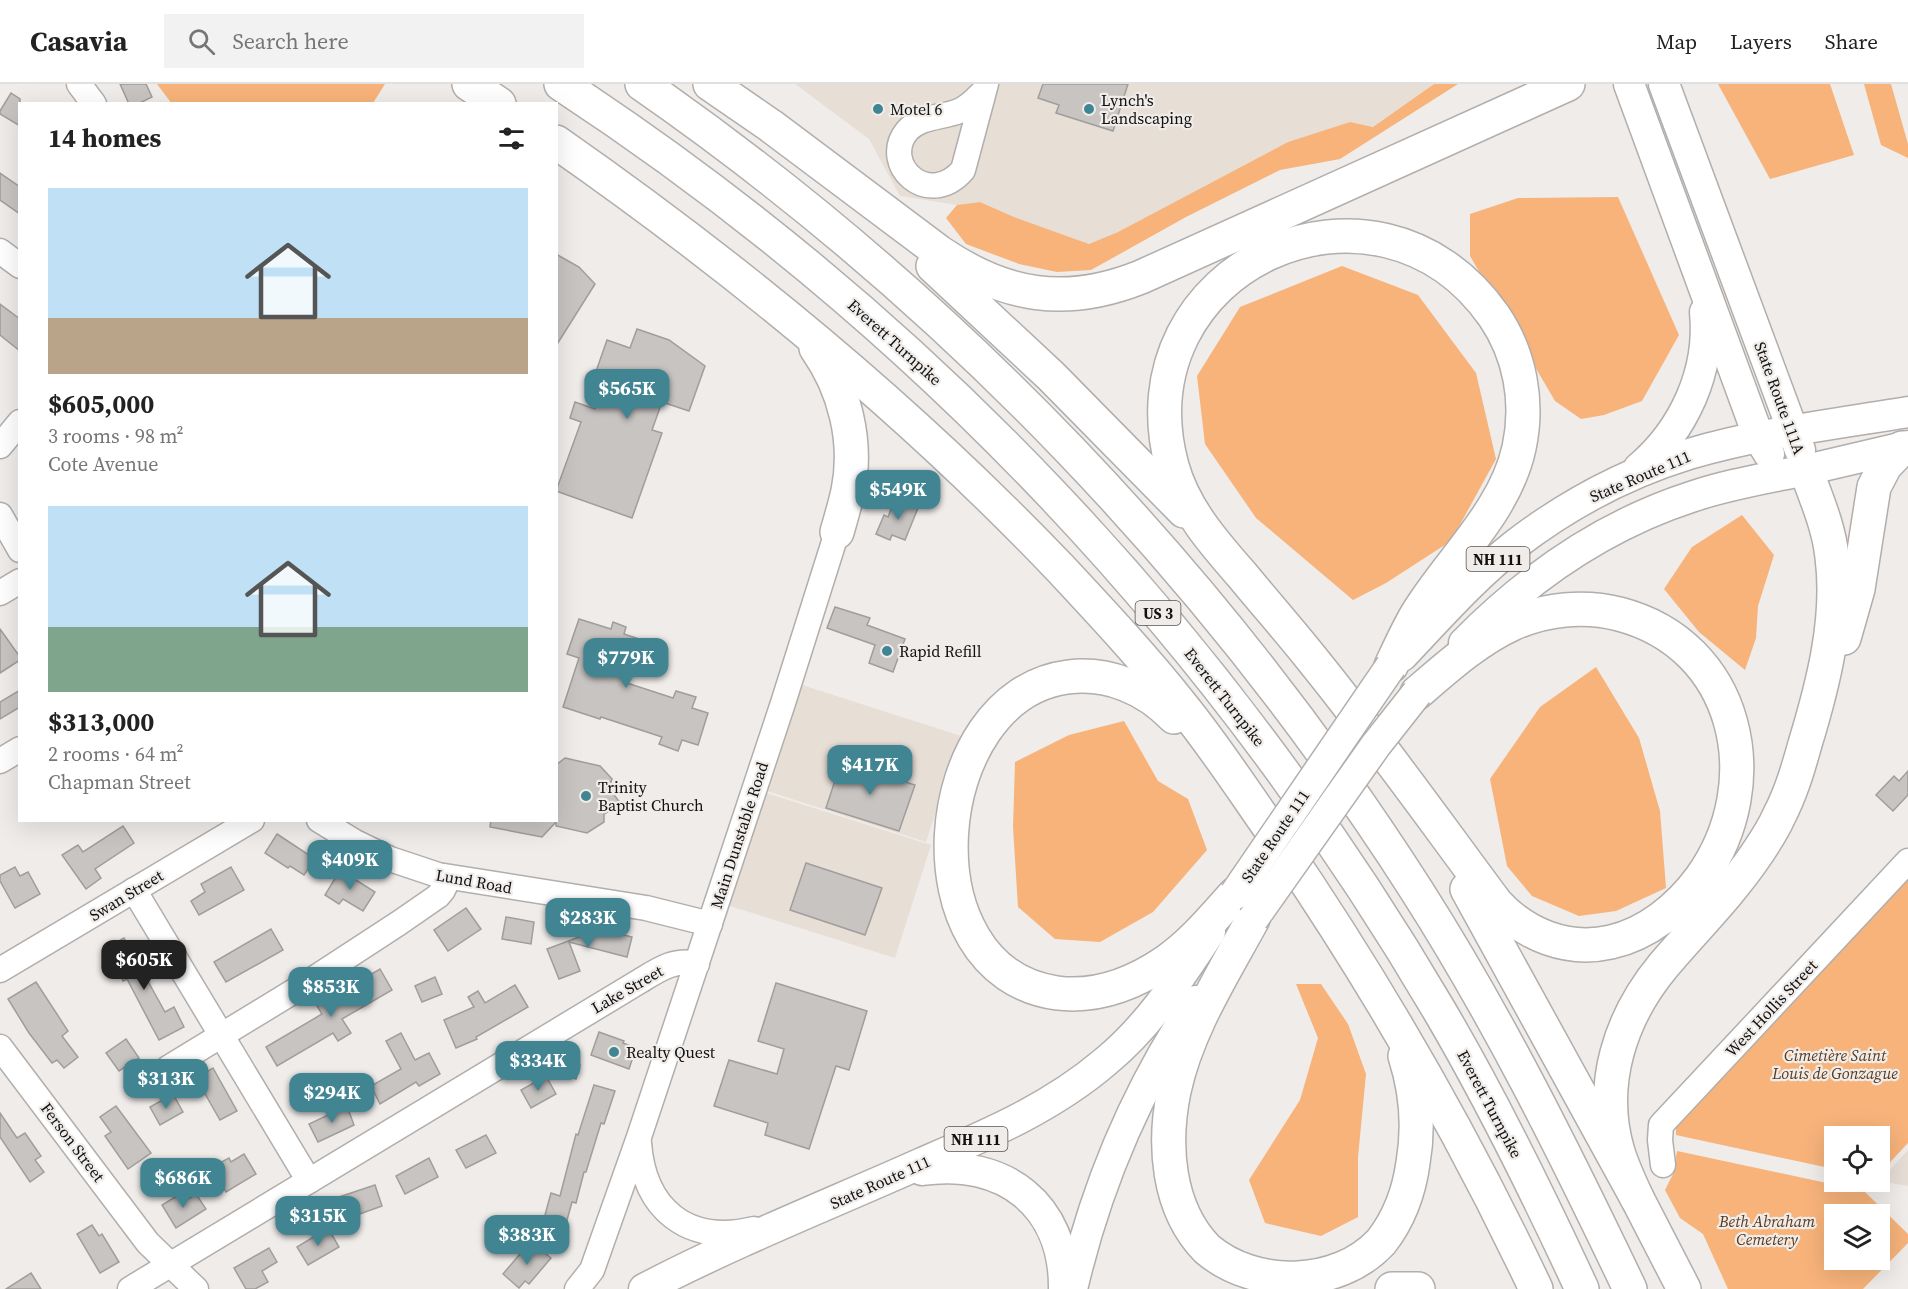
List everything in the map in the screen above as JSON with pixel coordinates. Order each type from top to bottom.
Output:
[{"type":"highway","points":[[469,84],[496,102]]},
{"type":"highway","name":"Everett Turnpike","points":[[561,84],[651,145],[746,215],[882,328],[968,409],[1050,493],[1169,625],[1278,765],[1346,862],[1409,961],[1498,1116],[1582,1289]]},
{"type":"highway","name":"US 3","points":[[642,84],[809,209],[969,350],[1094,475],[1211,608],[1318,747],[1386,844],[1442,932],[1536,1096],[1630,1289]]},
{"type":"highway","points":[[710,84],[771,126],[945,256],[979,276],[1011,288],[1048,295],[1096,292],[1123,284],[1568,84]]},
{"type":"highway","points":[[1191,254],[1468,113],[1507,84]]},
{"type":"highway","points":[[771,126],[956,286],[1018,343],[1211,540],[1309,655],[1503,911],[1521,925],[1550,939],[1571,944],[1595,945],[1615,941],[1637,933],[1682,901],[1711,862],[1725,833],[1735,798],[1737,763],[1734,732],[1724,701],[1713,682],[1692,655],[1667,635],[1635,619],[1612,612],[1578,609],[1545,613],[1513,623],[1491,636],[1417,693]]},
{"type":"highway","points":[[558,143],[688,237],[876,390],[939,447],[1078,588],[1180,703],[1252,803],[1382,999],[1452,1121],[1536,1289]]},
{"type":"highway","points":[[1211,540],[1192,513],[1178,482],[1168,447],[1166,421],[1168,386],[1176,353],[1187,328],[1210,296],[1235,273],[1265,254],[1312,239],[1350,237],[1390,242],[1416,250],[1445,266],[1479,296],[1505,335],[1520,378],[1523,425],[1514,466],[1506,485],[1480,526],[1416,615],[1391,666]]},
{"type":"highway","points":[[794,321],[827,365],[841,396],[848,421],[851,448],[850,482],[837,532]]},
{"type":"highway","points":[[1637,1198],[1618,1151],[1612,1123],[1613,1069],[1622,1033],[1630,1015],[1650,983],[1737,882],[1772,830],[1790,791],[1816,706],[1846,631],[1855,600],[1874,487],[1885,466],[1905,447]]},
{"type":"highway","points":[[1806,470],[1828,534],[1834,579],[1829,639],[1816,706]]},
{"type":"highway","points":[[1244,907],[1168,960],[1140,977],[1119,986],[1089,993],[1070,994],[1041,990],[1024,983],[1000,968],[980,948],[969,932],[958,905],[954,884],[952,846],[954,814],[972,753],[984,732],[1003,708],[1033,687],[1061,678],[1080,676],[1117,681],[1148,695],[1167,711],[1252,803]]},
{"type":"highway","points":[[1370,735],[1458,873],[1637,1198],[1684,1289]]},
{"type":"highway","points":[[1244,907],[1205,1008],[1186,1049],[1174,1091],[1169,1121],[1170,1163],[1174,1188],[1181,1210],[1191,1229],[1208,1249],[1236,1270],[1263,1280],[1281,1282],[1300,1283],[1328,1277],[1345,1270],[1368,1254],[1381,1241],[1397,1217],[1410,1180],[1414,1155],[1414,1101],[1407,1061],[1382,999]]},
{"type":"highway","points":[[1392,1289],[1418,1289]]},
{"type":"main road","name":"State Route 111A","points":[[1629,84],[1759,438],[1768,453],[1778,462],[1794,469],[1806,470],[1664,84]]},
{"type":"main road","points":[[1626,478],[1647,461],[1672,432],[1687,407],[1700,375],[1707,334],[1704,300],[1695,265]]},
{"type":"main road","name":"State Route 111","points":[[1072,1289],[1097,1200],[1135,1107],[1244,907],[1391,666],[1464,590],[1515,545],[1578,503],[1626,478],[1688,454],[1793,431],[1908,412]]},
{"type":"main road","name":"State Route 111","points":[[644,1289],[1023,1117],[1061,1095],[1101,1066],[1134,1036],[1244,907],[1417,693],[1466,641],[1516,594],[1554,566],[1642,516],[1691,497],[1738,484],[1905,447]]},
{"type":"main road","points":[[887,1179],[921,1170],[957,1168],[990,1174],[1014,1185],[1037,1205],[1052,1230],[1061,1252],[1064,1289]]},
{"type":"street","points":[[79,84],[92,102]]},
{"type":"street","points":[[0,251],[18,264]]},
{"type":"street","points":[[0,446],[18,424]]},
{"type":"street","points":[[0,515],[18,546]]},
{"type":"street","name":"Main Dunstable Road","points":[[577,1289],[592,1270],[639,1137],[837,532]]},
{"type":"street","points":[[0,593],[18,582]]},
{"type":"street","points":[[0,761],[18,750]]},
{"type":"street","name":"Swan Street","points":[[0,970],[249,822]]},
{"type":"street","name":"Lund Road","points":[[322,822],[390,860],[449,878],[646,908],[710,924]]},
{"type":"street","name":"West Hollis Street","points":[[1663,1165],[1661,1125],[1908,861]]},
{"type":"street","points":[[168,1068],[304,985],[399,923],[438,896],[449,878]]},
{"type":"street","points":[[134,890],[309,1181]]},
{"type":"street","name":"Lake Street","points":[[130,1289],[656,972],[680,962],[697,964]]},
{"type":"street","name":"Ferson Street","points":[[0,1047],[143,1236],[196,1289]]},
{"type":"street","name":"Main Dunstable Road","points":[[639,1137],[644,1170],[654,1194],[674,1217],[693,1228],[717,1234],[738,1233],[769,1226],[817,1210]]},
{"type":"shaded area","points":[[795,84],[1434,84],[1373,127],[1350,122],[1288,142],[1118,232],[1089,244],[980,202],[957,205],[900,196],[869,139]]},
{"type":"shaded area","points":[[799,684],[961,736],[926,842],[764,790]]},
{"type":"shaded area","points":[[763,792],[931,845],[895,958],[727,905]]},
{"type":"shaded area","points":[[1908,1150],[1908,1186],[1890,1183],[1890,1170]]},
{"type":"green space","points":[[157,84],[385,84],[374,102],[170,102]]},
{"type":"green space","points":[[1434,84],[1458,84],[1340,159],[1280,170],[1186,217],[1091,270],[1057,272],[1019,264],[966,244],[946,218],[957,205],[980,202],[1089,244],[1118,232],[1288,142],[1350,122],[1373,127]]},
{"type":"green space","points":[[1718,84],[1830,84],[1854,155],[1770,179]]},
{"type":"green space","points":[[1864,84],[1891,84],[1908,144],[1908,158],[1881,145]]},
{"type":"green space","points":[[1618,197],[1679,335],[1642,401],[1604,415],[1581,419],[1555,401],[1470,256],[1470,214],[1518,198]]},
{"type":"green space","points":[[1342,266],[1418,295],[1476,373],[1496,459],[1451,541],[1386,583],[1353,600],[1256,518],[1205,444],[1197,376],[1240,307]]},
{"type":"green space","points":[[1742,515],[1774,555],[1758,606],[1756,638],[1745,670],[1699,632],[1664,589],[1692,547]]},
{"type":"green space","points":[[1596,667],[1639,738],[1660,811],[1666,888],[1616,911],[1579,916],[1532,896],[1507,866],[1490,779],[1540,707]]},
{"type":"green space","points":[[1124,721],[1158,781],[1188,799],[1207,850],[1153,912],[1100,942],[1055,939],[1018,907],[1013,827],[1015,762],[1069,735]]},
{"type":"green space","name":"Cimetière Saint Louis de Gonzague","points":[[1908,880],[1908,1143],[1890,1162],[1890,1126],[1824,1126],[1824,1167],[1676,1135],[1676,1128]]},
{"type":"green space","points":[[1296,984],[1321,984],[1348,1024],[1366,1074],[1358,1157],[1358,1217],[1321,1236],[1265,1223],[1249,1180],[1300,1100],[1318,1038]]},
{"type":"green space","name":"Beth Abraham Cemetery","points":[[1677,1151],[1824,1182],[1824,1192],[1865,1192],[1877,1204],[1824,1204],[1824,1270],[1882,1270],[1863,1289],[1728,1289],[1703,1234],[1680,1218],[1665,1190],[1673,1174]]},
{"type":"green space","name":"Beth Abraham Cemetery","points":[[1890,1216],[1908,1234],[1908,1243],[1890,1261]]},
{"type":"building","points":[[120,84],[146,84],[152,97],[142,102],[128,102]]},
{"type":"building","name":"Lynch's Landscaping","points":[[1043,84],[1128,84],[1113,131],[1056,113],[1059,105],[1038,98]]},
{"type":"building","points":[[11,93],[20,99],[18,125],[0,114]]},
{"type":"building","points":[[0,173],[18,186],[18,213],[0,200]]},
{"type":"building","points":[[558,255],[579,267],[595,284],[558,343]]},
{"type":"building","points":[[0,304],[18,318],[18,349],[0,335]]},
{"type":"building","points":[[637,329],[669,340],[705,366],[689,411],[662,402],[652,430],[662,433],[632,518],[558,492],[558,485],[581,422],[570,418],[575,402],[595,409],[604,384],[593,380],[607,340],[630,348]]},
{"type":"building","points":[[895,499],[918,508],[905,540],[892,535],[890,540],[876,534],[884,515],[888,517]]},
{"type":"building","points":[[835,607],[870,618],[867,625],[905,639],[893,672],[869,663],[875,645],[827,628]]},
{"type":"building","points":[[579,619],[611,629],[613,622],[626,627],[624,634],[639,639],[624,682],[673,698],[676,691],[696,697],[692,708],[708,713],[698,745],[682,740],[678,751],[659,744],[662,737],[563,707],[579,658],[567,654]]},
{"type":"building","points":[[0,629],[18,654],[18,661],[0,673]]},
{"type":"building","points":[[18,691],[18,708],[0,719],[0,702]]},
{"type":"building","name":"Trinity Baptist Church","points":[[565,758],[600,766],[612,779],[609,788],[621,804],[604,814],[604,822],[587,833],[556,826],[558,822],[558,763]]},
{"type":"building","points":[[841,762],[915,785],[899,831],[826,808]]},
{"type":"building","points":[[1908,771],[1908,795],[1893,811],[1876,795],[1894,776],[1899,781]]},
{"type":"building","name":"Trinity Baptist Church","points":[[491,822],[556,822],[542,837],[490,827]]},
{"type":"building","points":[[123,826],[134,843],[95,869],[101,878],[86,889],[62,855],[78,845],[83,852]]},
{"type":"building","points":[[277,834],[315,859],[304,875],[265,853]]},
{"type":"building","points":[[806,863],[882,888],[865,935],[790,910]]},
{"type":"building","points":[[15,867],[20,876],[28,872],[40,894],[15,908],[0,881],[0,875]]},
{"type":"building","points":[[231,867],[244,890],[199,915],[191,901],[205,892],[201,884]]},
{"type":"building","points":[[340,870],[375,892],[363,911],[343,899],[339,904],[325,895]]},
{"type":"building","points":[[466,908],[481,929],[448,951],[434,930]]},
{"type":"building","points":[[506,917],[534,922],[531,944],[502,939]]},
{"type":"building","points":[[585,925],[632,937],[627,957],[569,942],[580,971],[559,979],[547,949],[582,936]]},
{"type":"building","points":[[271,929],[283,950],[226,982],[214,962]]},
{"type":"building","points":[[124,938],[165,1012],[174,1007],[184,1027],[159,1040],[127,979],[123,981],[106,948]]},
{"type":"building","points":[[380,969],[392,990],[342,1019],[351,1033],[338,1041],[333,1033],[277,1066],[266,1047],[322,1014],[317,1006]]},
{"type":"building","points":[[435,977],[442,994],[422,1002],[415,986]]},
{"type":"building","points":[[36,982],[68,1031],[62,1036],[78,1057],[64,1068],[57,1060],[52,1063],[29,1033],[8,999]]},
{"type":"building","points":[[776,983],[867,1011],[849,1070],[836,1066],[809,1149],[765,1135],[768,1123],[714,1106],[729,1060],[777,1074],[784,1049],[758,1041]]},
{"type":"building","points":[[515,985],[528,1007],[476,1037],[477,1039],[456,1048],[444,1020],[474,1007],[468,997],[478,991],[485,1003]]},
{"type":"building","name":"Realty Quest","points":[[599,1032],[636,1048],[629,1069],[591,1055]]},
{"type":"building","points":[[401,1033],[415,1060],[429,1053],[440,1074],[419,1086],[416,1082],[380,1104],[371,1086],[401,1069],[386,1041]]},
{"type":"building","points":[[126,1039],[139,1058],[119,1071],[106,1053]]},
{"type":"building","points":[[555,1056],[580,1065],[576,1079],[551,1071]]},
{"type":"building","points":[[213,1068],[237,1111],[220,1120],[196,1078]]},
{"type":"building","points":[[546,1076],[556,1094],[531,1108],[521,1090]]},
{"type":"building","points":[[594,1085],[615,1091],[604,1124],[601,1123],[576,1203],[572,1202],[564,1231],[542,1226],[551,1193],[560,1196],[576,1134],[578,1135]]},
{"type":"building","points":[[173,1094],[183,1112],[160,1125],[150,1107]]},
{"type":"building","points":[[116,1106],[151,1153],[128,1169],[105,1136],[111,1132],[100,1117]]},
{"type":"building","points":[[347,1106],[354,1125],[318,1142],[309,1124]]},
{"type":"building","points":[[0,1113],[17,1138],[25,1133],[41,1156],[35,1160],[44,1172],[30,1182],[0,1137]]},
{"type":"building","points":[[486,1135],[496,1153],[466,1168],[456,1150]]},
{"type":"building","points":[[244,1154],[256,1174],[226,1192],[212,1167],[229,1158],[231,1162]]},
{"type":"building","points":[[429,1158],[438,1177],[405,1194],[396,1176]]},
{"type":"building","points":[[375,1185],[382,1206],[340,1221],[333,1199]]},
{"type":"building","points":[[180,1194],[185,1201],[196,1194],[206,1209],[176,1228],[162,1205]]},
{"type":"building","points":[[92,1225],[99,1236],[102,1234],[119,1262],[100,1273],[77,1234]]},
{"type":"building","points":[[328,1228],[339,1247],[308,1265],[297,1247]]},
{"type":"building","points":[[534,1244],[551,1258],[529,1284],[525,1281],[519,1288],[503,1274],[525,1248],[529,1251]]},
{"type":"building","points":[[269,1248],[277,1262],[262,1271],[268,1282],[255,1289],[246,1289],[234,1268]]},
{"type":"building","points":[[31,1273],[41,1289],[6,1289]]},
{"type":"place","name":"Motel 6","points":[[878,109]]},
{"type":"place","name":"Lynch's Landscaping","points":[[1089,109]]},
{"type":"place","name":"Rapid Refill","points":[[887,651]]},
{"type":"place","name":"Trinity Baptist Church","points":[[586,796]]},
{"type":"place","name":"Realty Quest","points":[[614,1052]]}]
